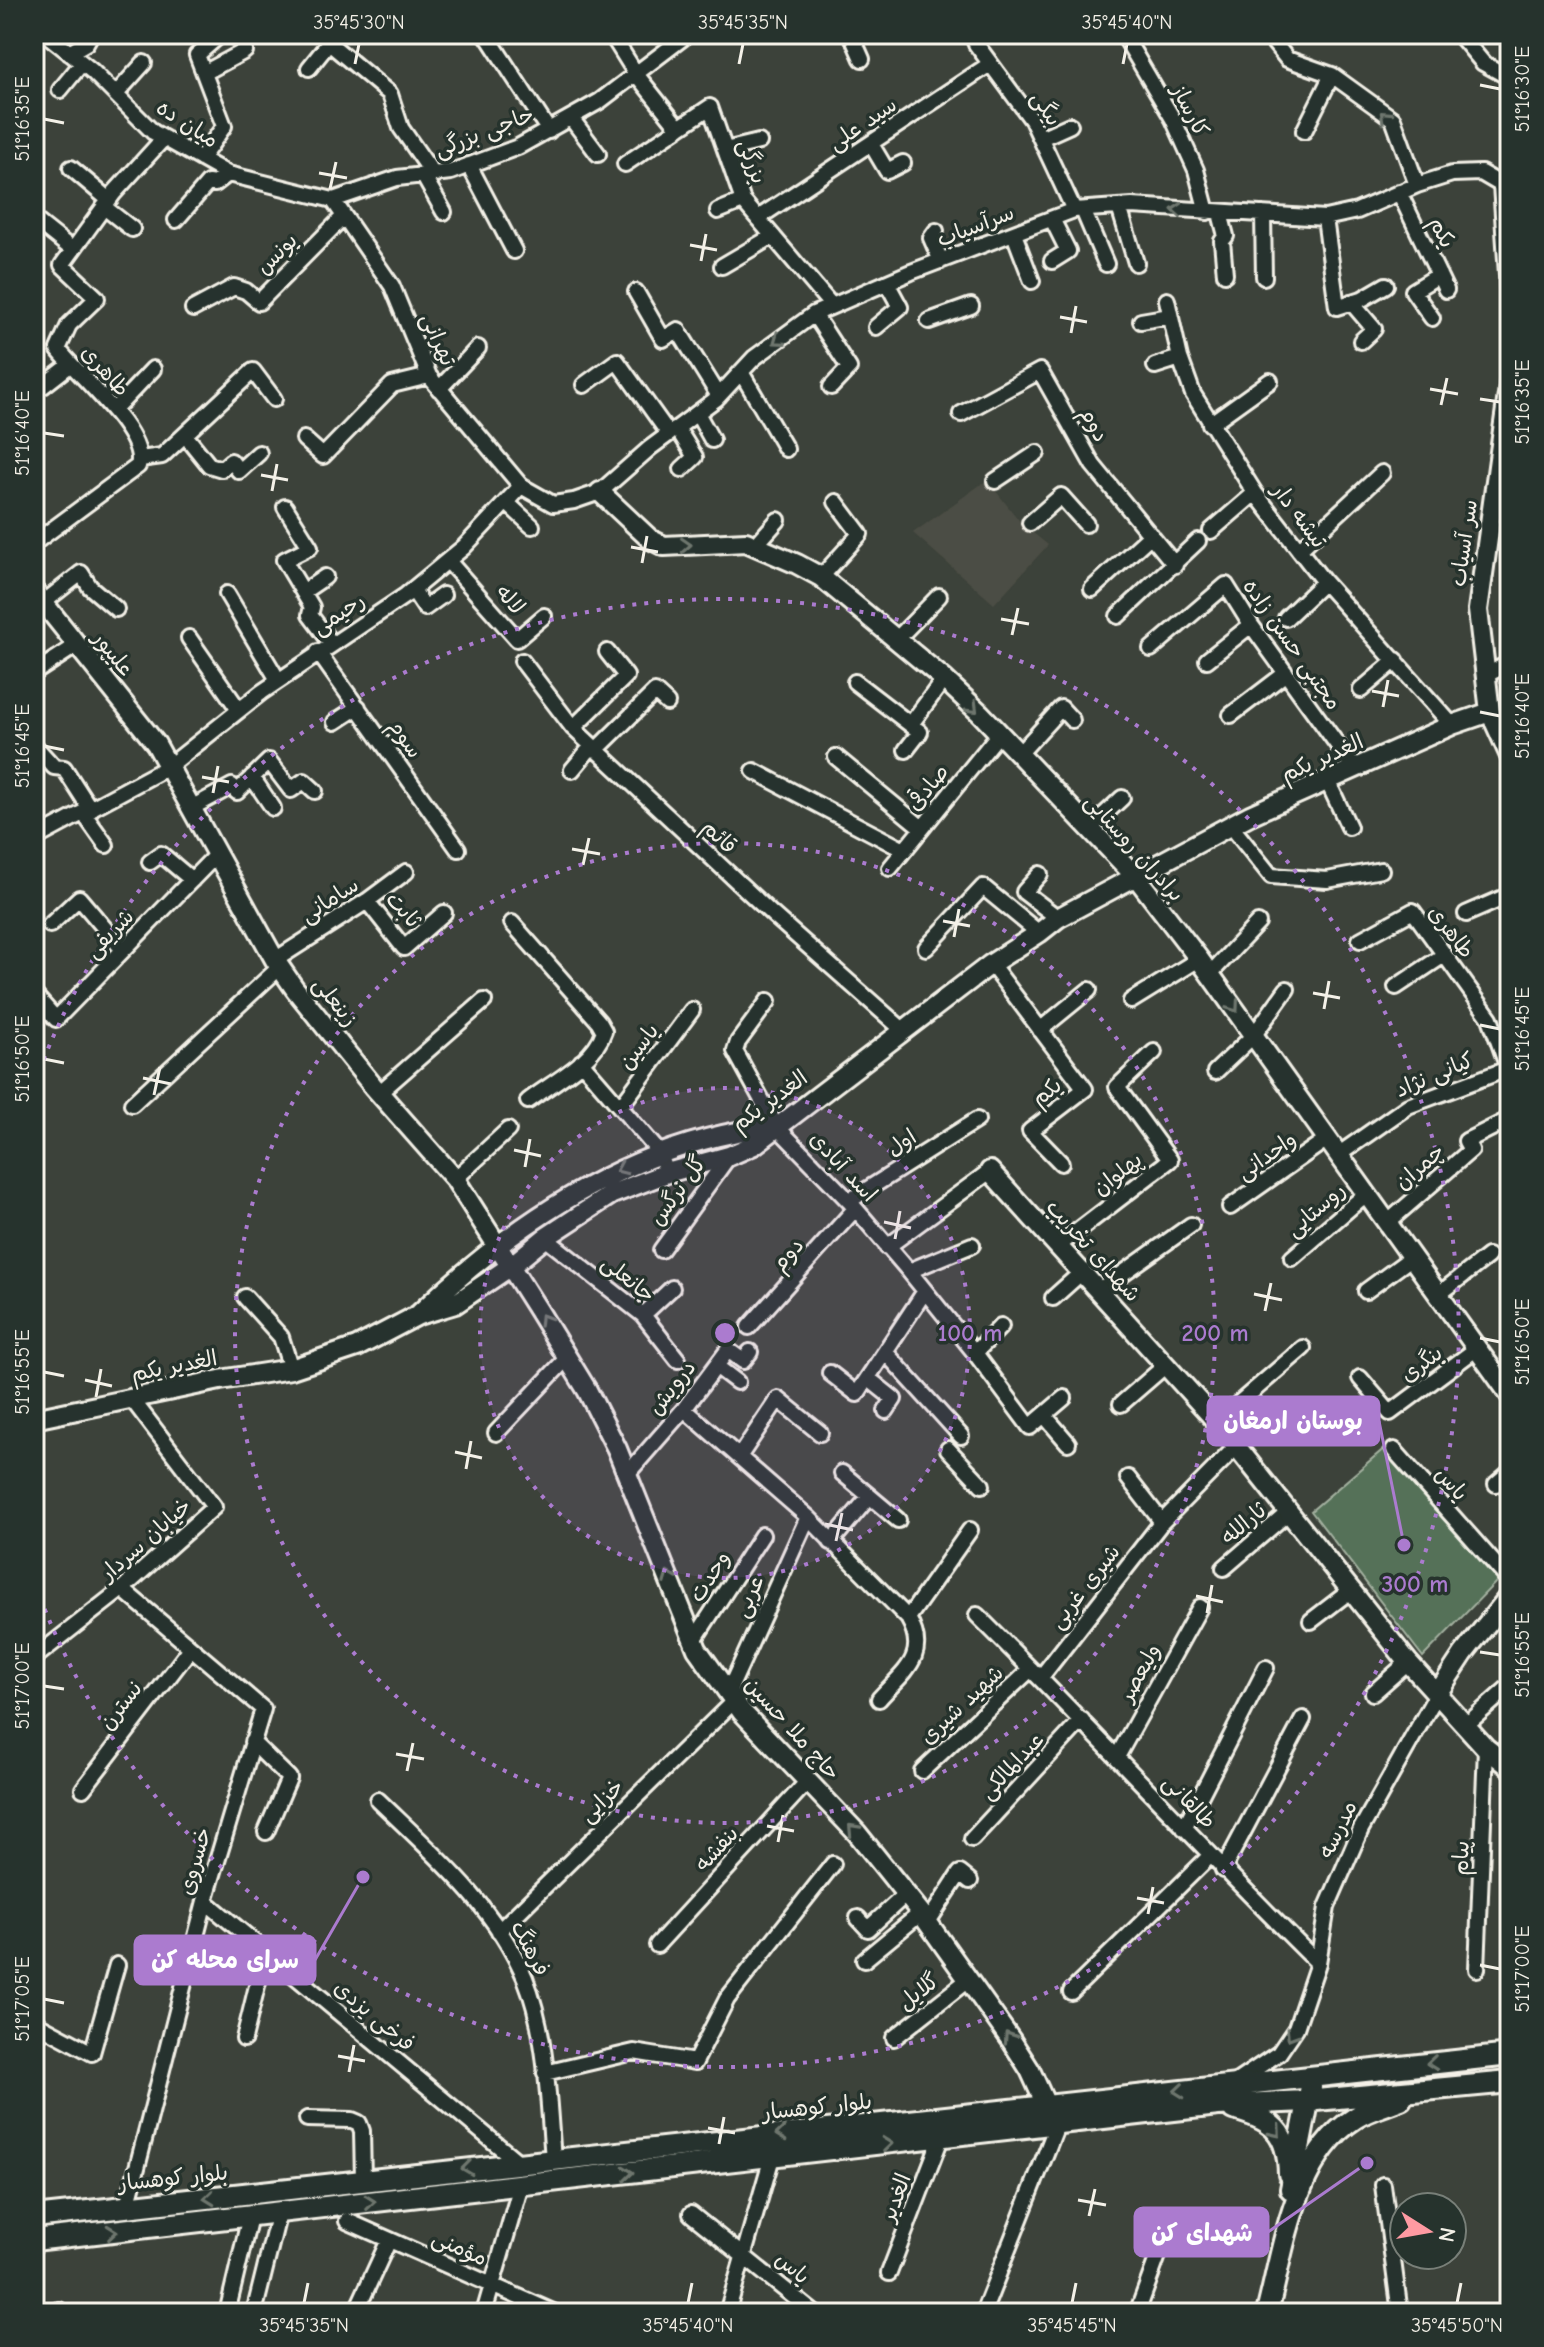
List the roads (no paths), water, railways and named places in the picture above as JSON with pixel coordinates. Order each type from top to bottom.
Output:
[{"type":"main road","name":"بلوار کوهسار","points":[[34,2217],[1510,2055]]},
{"type":"main road","points":[[1260,2313],[1311,2100],[1312,2075]]},
{"type":"main road","name":"بلوار کوهسار","points":[[34,2240],[1218,2105],[1510,2082]]},
{"type":"main road","points":[[1267,2313],[1299,2193],[1312,2164],[1330,2138],[1364,2112],[1428,2090]]},
{"type":"main road","points":[[1218,2105],[1250,2114],[1278,2129],[1289,2163],[1290,2194]]},
{"type":"street","name":"میان ده","points":[[46,34],[116,94],[153,132],[228,174],[333,200]]},
{"type":"street","points":[[69,53],[86,43],[91,34]]},
{"type":"street","points":[[201,159],[224,126],[197,55],[221,34]]},
{"type":"street","points":[[486,34],[549,131]]},
{"type":"street","name":"حاجی بزرگی","points":[[333,200],[397,178],[451,172],[518,147],[600,101],[688,34]]},
{"type":"street","points":[[851,34],[862,59]]},
{"type":"street","name":"بیگی","points":[[972,34],[990,64],[1032,120],[1106,264]]},
{"type":"street","name":"کارساز","points":[[1123,34],[1173,119],[1226,236],[1222,241],[1225,274]]},
{"type":"street","points":[[1267,34],[1287,59],[1332,75],[1393,119],[1417,185]]},
{"type":"street","points":[[1459,34],[1483,63],[1510,78]]},
{"type":"street","points":[[613,37],[636,74],[679,128],[625,164]]},
{"type":"street","points":[[309,68],[328,38],[390,94],[401,128],[428,175],[444,212]]},
{"type":"street","points":[[204,73],[245,51]]},
{"type":"street","points":[[60,90],[82,63]]},
{"type":"street","points":[[116,94],[144,63]]},
{"type":"street","name":"سید علی","points":[[758,218],[990,64]]},
{"type":"street","points":[[1304,131],[1332,75]]},
{"type":"street","name":"بزرگی","points":[[679,128],[710,107],[743,201],[832,306]]},
{"type":"street","points":[[571,118],[598,154]]},
{"type":"street","points":[[1041,138],[1070,125]]},
{"type":"street","points":[[34,219],[73,250],[106,203],[164,138]]},
{"type":"street","points":[[725,150],[759,142]]},
{"type":"street","points":[[871,144],[887,171],[903,163]]},
{"type":"street","points":[[469,165],[514,251]]},
{"type":"street","points":[[71,168],[132,229]]},
{"type":"street","name":"سرآسیاب","points":[[521,486],[553,504],[600,492],[719,396],[754,358],[814,314],[941,261],[1078,210],[1119,207],[1325,218],[1357,211],[1399,192],[1452,174],[1481,173],[1506,187]]},
{"type":"street","points":[[176,220],[208,183],[215,184],[228,174]]},
{"type":"street","points":[[1506,187],[1510,290]]},
{"type":"street","name":"یکم","points":[[1399,192],[1446,290]]},
{"type":"street","name":"تهرانی","points":[[333,200],[392,286],[429,376],[521,486]]},
{"type":"street","points":[[718,211],[743,201]]},
{"type":"street","points":[[1119,207],[1136,263]]},
{"type":"street","points":[[1263,214],[1264,277]]},
{"type":"street","name":"یونس","points":[[193,309],[234,287],[246,291],[259,302],[344,216]]},
{"type":"street","points":[[1325,218],[1337,307],[1386,285]]},
{"type":"street","points":[[1052,219],[1068,251],[1052,261]]},
{"type":"street","points":[[936,231],[931,238],[941,261]]},
{"type":"street","points":[[1014,234],[1032,281]]},
{"type":"street","points":[[722,266],[773,236]]},
{"type":"street","name":"طاهری","points":[[73,250],[62,265],[97,298],[69,325],[58,349],[114,410],[139,448],[140,459]]},
{"type":"street","points":[[1432,318],[1413,291],[1439,275]]},
{"type":"street","points":[[876,327],[900,307],[887,283]]},
{"type":"street","points":[[636,292],[663,339],[678,330],[719,396]]},
{"type":"street","name":"تیشه دار","points":[[1167,300],[1180,358],[1193,394],[1255,493],[1324,582],[1452,725]]},
{"type":"street","points":[[1351,302],[1374,329],[1361,341]]},
{"type":"street","points":[[929,321],[971,306]]},
{"type":"street","points":[[814,314],[849,368],[831,387]]},
{"type":"street","points":[[1141,321],[1170,316]]},
{"type":"street","points":[[439,389],[478,348]]},
{"type":"street","points":[[1155,366],[1180,358]]},
{"type":"street","points":[[584,385],[617,361],[695,457],[682,469]]},
{"type":"street","points":[[34,376],[43,386],[70,365]]},
{"type":"street","points":[[114,410],[153,369]]},
{"type":"street","points":[[34,543],[138,466],[140,459],[162,456],[253,371],[274,399]]},
{"type":"street","name":"دوم","points":[[961,414],[1040,371],[1093,465],[1175,565]]},
{"type":"street","points":[[741,372],[786,449]]},
{"type":"street","points":[[304,439],[323,456],[392,385],[429,376]]},
{"type":"street","name":"سر آسیاب","points":[[1490,712],[1478,610],[1504,463],[1510,380]]},
{"type":"street","points":[[1210,424],[1270,381]]},
{"type":"street","points":[[697,413],[712,440]]},
{"type":"street","points":[[185,435],[209,465],[222,469],[231,461],[239,471],[259,453]]},
{"type":"street","points":[[995,481],[1037,453]]},
{"type":"street","points":[[1299,550],[1382,473]]},
{"type":"street","name":"رحیمی","points":[[168,767],[278,680],[413,590],[448,561],[521,486]]},
{"type":"street","name":"برادران روستایی","points":[[600,492],[650,539],[664,546],[746,542],[821,577],[944,679],[1137,878],[1205,966],[1510,1395]]},
{"type":"street","points":[[1211,531],[1255,493]]},
{"type":"street","points":[[1030,523],[1061,496],[1086,524]]},
{"type":"street","points":[[506,502],[532,526]]},
{"type":"street","points":[[821,577],[860,534],[836,502]]},
{"type":"street","points":[[285,507],[310,547],[284,560],[312,607],[310,615],[331,643]]},
{"type":"street","points":[[755,546],[778,520]]},
{"type":"street","points":[[1092,589],[1151,535]]},
{"type":"street","points":[[1118,616],[1198,541]]},
{"type":"street","name":"لاله","points":[[448,561],[517,639],[544,616]]},
{"type":"street","points":[[40,604],[81,573],[90,587],[116,609]]},
{"type":"street","points":[[303,592],[325,577]]},
{"type":"street","points":[[1286,618],[1324,582]]},
{"type":"street","name":"مجتبی حسن زاده","points":[[1151,649],[1226,585],[1251,625],[1355,769]]},
{"type":"street","points":[[413,590],[425,608],[443,595]]},
{"type":"street","points":[[227,594],[278,680]]},
{"type":"street","points":[[896,640],[939,596]]},
{"type":"street","name":"علیپور","points":[[40,604],[156,744]]},
{"type":"street","points":[[1207,660],[1251,625]]},
{"type":"street","points":[[189,638],[239,710]]},
{"type":"street","points":[[34,673],[77,645]]},
{"type":"street","name":"سوم","points":[[318,652],[458,849]]},
{"type":"street","points":[[573,728],[626,676],[607,652]]},
{"type":"street","points":[[1361,690],[1396,660]]},
{"type":"street","name":"قائم","points":[[522,661],[573,728],[772,914],[903,1030]]},
{"type":"street","points":[[1486,675],[1510,663]]},
{"type":"street","points":[[1231,715],[1286,673]]},
{"type":"street","points":[[911,724],[944,679]]},
{"type":"street","points":[[855,682],[920,732],[906,750]]},
{"type":"street","points":[[572,770],[655,692],[667,703]]},
{"type":"street","points":[[335,722],[358,707]]},
{"type":"street","points":[[1018,755],[1061,708],[1072,720]]},
{"type":"street","points":[[1490,712],[1510,756]]},
{"type":"street","name":"الغدیر یکم","points":[[34,1419],[291,1369],[357,1347],[418,1315],[455,1304],[511,1266],[545,1238],[612,1194],[754,1145],[991,964],[1058,918],[1231,826],[1327,780],[1452,725],[1490,712]]},
{"type":"street","name":"صادقی","points":[[890,868],[998,735]]},
{"type":"street","name":"زینعلی","points":[[156,744],[277,964],[379,1093],[455,1179],[511,1266]]},
{"type":"street","points":[[34,745],[54,767],[64,768],[106,845]]},
{"type":"street","points":[[836,757],[922,828]]},
{"type":"street","points":[[191,808],[232,786],[237,792],[269,761],[291,790],[304,781],[315,791]]},
{"type":"street","points":[[34,839],[168,767]]},
{"type":"street","points":[[754,771],[904,850]]},
{"type":"street","points":[[252,777],[273,808]]},
{"type":"street","points":[[1327,780],[1349,827]]},
{"type":"street","points":[[1089,829],[1122,798]]},
{"type":"street","points":[[1231,826],[1271,876],[1327,880],[1381,870]]},
{"type":"street","points":[[150,862],[161,854],[192,880]]},
{"type":"street","name":"شریفی","points":[[34,994],[56,1019],[217,854]]},
{"type":"street","name":"سامانی","points":[[132,1104],[277,964],[406,872]]},
{"type":"street","points":[[1040,874],[1024,892],[1058,918]]},
{"type":"street","points":[[926,948],[983,887],[1039,933]]},
{"type":"street","points":[[1466,914],[1510,895]]},
{"type":"street","points":[[50,925],[79,898],[123,950]]},
{"type":"street","name":"ثابت","points":[[367,901],[404,948],[444,913]]},
{"type":"street","name":"طاهری","points":[[1360,940],[1413,911],[1490,1018],[1509,1068]]},
{"type":"street","points":[[512,923],[604,1031],[601,1042],[581,1062],[528,1101]]},
{"type":"street","points":[[1131,1001],[1205,966],[1258,923]]},
{"type":"street","points":[[1396,987],[1444,955]]},
{"type":"street","points":[[991,964],[1040,1030],[1089,990]]},
{"type":"street","points":[[1215,1072],[1254,1035],[1287,989]]},
{"type":"street","points":[[379,1093],[484,1001]]},
{"type":"street","name":"اسد آبادی","points":[[768,1001],[738,1042],[735,1051],[776,1126],[852,1205],[909,1271],[1030,1427],[1044,1415]]},
{"type":"street","name":"یاسین","points":[[620,1107],[692,1010]]},
{"type":"street","name":"یکم","points":[[1040,1030],[1085,1089],[1030,1131],[1061,1163]]},
{"type":"street","name":"پهلوان","points":[[1058,1246],[1170,1160],[1117,1087],[1154,1052]]},
{"type":"street","points":[[581,1062],[659,1152],[667,1173]]},
{"type":"street","name":"کیانی نژاد","points":[[1338,1155],[1408,1106],[1509,1068]]},
{"type":"street","name":"چمران","points":[[1387,1223],[1471,1150],[1466,1141],[1510,1119]]},
{"type":"street","name":"اول","points":[[852,1205],[977,1120]]},
{"type":"street","points":[[418,1315],[445,1289],[543,1212],[602,1177],[659,1152],[747,1129],[776,1126]]},
{"type":"street","points":[[455,1179],[508,1130]]},
{"type":"street","name":"واحدانی","points":[[1230,1207],[1327,1139]]},
{"type":"street","name":"گل نرگس","points":[[661,1250],[729,1156]]},
{"type":"street","points":[[887,1247],[990,1171]]},
{"type":"street","name":"شهدای تخریب","points":[[990,1171],[1217,1422],[1408,1662],[1486,1748],[1510,1767]]},
{"type":"street","name":"روستایی","points":[[1292,1258],[1366,1194]]},
{"type":"street","name":"دوم","points":[[749,1327],[852,1205]]},
{"type":"street","points":[[1098,1291],[1191,1225]]},
{"type":"street","name":"جانعلی","points":[[545,1238],[643,1315],[678,1360]]},
{"type":"street","points":[[909,1271],[972,1245]]},
{"type":"street","points":[[1438,1295],[1488,1256]]},
{"type":"street","points":[[1366,1291],[1411,1258]]},
{"type":"street","name":"حاج ملا حسین","points":[[511,1266],[587,1390],[628,1473],[694,1640],[731,1697],[857,1833],[906,1894],[969,1979],[1030,2070],[1046,2105]]},
{"type":"street","points":[[1053,1298],[1082,1272]]},
{"type":"street","points":[[643,1315],[672,1288]]},
{"type":"street","points":[[830,1373],[857,1394],[925,1291]]},
{"type":"street","points":[[245,1297],[281,1337],[291,1369]]},
{"type":"street","points":[[975,1353],[1001,1326]]},
{"type":"street","points":[[1217,1422],[1303,1348]]},
{"type":"street","name":"بنگری","points":[[1360,1378],[1390,1413],[1476,1349]]},
{"type":"street","name":"درویش","points":[[628,1473],[684,1409],[728,1350],[743,1361],[750,1352]]},
{"type":"street","points":[[886,1353],[961,1436]]},
{"type":"street","points":[[496,1433],[567,1358]]},
{"type":"street","points":[[1121,1404],[1166,1365]]},
{"type":"street","points":[[716,1366],[737,1382]]},
{"type":"street","points":[[869,1379],[894,1399],[886,1411]]},
{"type":"street","name":"خیابان سردار","points":[[34,1658],[122,1589],[214,1507],[131,1398]]},
{"type":"street","points":[[1064,1398],[1044,1415],[1068,1443]]},
{"type":"street","points":[[739,1457],[778,1399],[820,1433]]},
{"type":"street","points":[[684,1409],[808,1517],[908,1618],[916,1632],[918,1648],[913,1661],[879,1699]]},
{"type":"street","points":[[1128,1478],[1162,1522],[1237,1446]]},
{"type":"street","points":[[948,1449],[982,1485]]},
{"type":"street","name":"یاس","points":[[1394,1450],[1510,1581]]},
{"type":"street","points":[[1496,1484],[1510,1472]]},
{"type":"street","points":[[842,1473],[898,1520]]},
{"type":"street","points":[[831,1542],[869,1497]]},
{"type":"street","name":"ثارالله","points":[[1224,1568],[1290,1511]]},
{"type":"street","name":"عربی","points":[[731,1697],[808,1517]]},
{"type":"street","name":"شیری غربی","points":[[1036,1673],[1162,1522]]},
{"type":"street","points":[[908,1618],[970,1530]]},
{"type":"street","name":"وحدت","points":[[694,1640],[762,1535]]},
{"type":"street","name":"خسروی","points":[[122,1589],[263,1709],[205,1901],[127,2207]]},
{"type":"street","points":[[1311,1621],[1350,1591]]},
{"type":"street","name":"مدرسه","points":[[1231,2086],[1279,2053],[1296,2028],[1318,1963],[1327,1907],[1361,1829],[1437,1694],[1464,1653],[1510,1595]]},
{"type":"street","name":"ولیعصر","points":[[1117,1757],[1200,1607]]},
{"type":"street","points":[[977,1615],[1036,1673]]},
{"type":"street","name":"نسترن","points":[[83,1789],[191,1648]]},
{"type":"street","points":[[1373,1693],[1408,1662]]},
{"type":"street","points":[[1184,1828],[1266,1668]]},
{"type":"street","name":"طالقانی","points":[[1036,1673],[1223,1870],[1318,1963]]},
{"type":"street","name":"شهید شیری","points":[[922,1771],[1036,1673]]},
{"type":"street","points":[[1466,1725],[1510,1686]]},
{"type":"street","name":"خزایی","points":[[499,1931],[731,1697]]},
{"type":"street","points":[[1223,1870],[1303,1719]]},
{"type":"street","name":"عبدالمالکی","points":[[972,1839],[1082,1720]]},
{"type":"street","points":[[252,1742],[289,1778],[266,1832]]},
{"type":"street","name":"پیام","points":[[1477,1969],[1486,1748]]},
{"type":"street","name":"بنفشه","points":[[657,1945],[807,1782]]},
{"type":"street","name":"فرهنگ","points":[[378,1800],[469,1890],[499,1931],[525,1978],[537,2023],[545,2073],[553,2159]]},
{"type":"street","points":[[1071,1992],[1211,1855]]},
{"type":"street","points":[[545,2073],[634,2052],[695,2062],[727,1999],[833,1864]]},
{"type":"street","points":[[864,1960],[924,1918],[960,1873],[970,1881]]},
{"type":"street","points":[[858,1918],[868,1929],[906,1894]]},
{"type":"street","name":"فرخی یزدی","points":[[205,1901],[518,2162]]},
{"type":"street","points":[[244,2039],[265,1953]]},
{"type":"street","points":[[34,2022],[92,2053],[117,1965]]},
{"type":"street","name":"گلایل","points":[[894,2038],[969,1979]]},
{"type":"street","points":[[307,2119],[352,2120],[359,2123],[362,2131],[363,2180]]},
{"type":"street","points":[[983,2313],[1057,2125]]},
{"type":"street","name":"الغدیر","points":[[889,2273],[941,2138]]},
{"type":"street","points":[[727,2313],[772,2157]]},
{"type":"street","points":[[484,2313],[521,2185]]},
{"type":"street","points":[[1383,2185],[1400,2313]]},
{"type":"street","points":[[254,2313],[279,2212]]},
{"type":"street","name":"یاس","points":[[691,2214],[814,2313]]},
{"type":"street","points":[[227,2313],[250,2216]]},
{"type":"street","name":"مؤمنی","points":[[347,2221],[555,2313]]},
{"type":"street","points":[[1137,2313],[1167,2231]]},
{"type":"street","points":[[360,2303],[389,2240]]},
{"type":"place","name":"بوستان ارمغان","points":[[1404,1545]]},
{"type":"place","name":"سرای محله کن","points":[[363,1877]]},
{"type":"place","name":"شهدای کن","points":[[1367,2163]]}]
